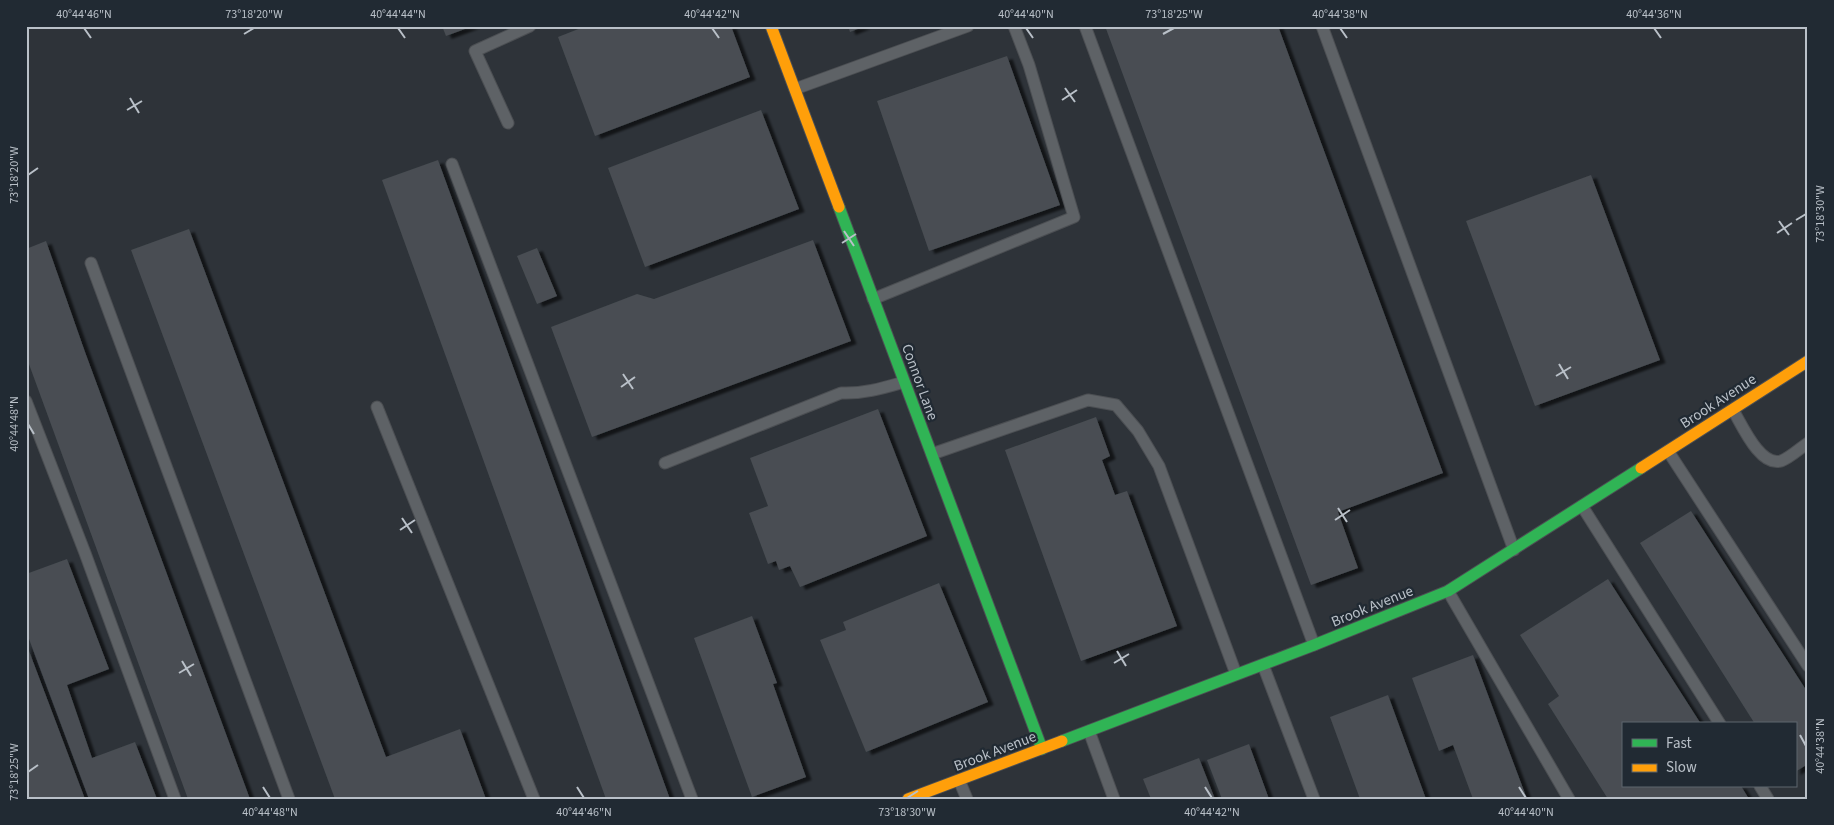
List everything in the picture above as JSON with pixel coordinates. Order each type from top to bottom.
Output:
[{"type":"street","name":"Connor Lane","points":[[771,26],[1042,749]]},
{"type":"street","name":"Brook Avenue","points":[[908,799],[1263,665],[1448,591],[1808,361]]},
{"type":"lane","points":[[508,122],[475,51],[530,26]]},
{"type":"lane","points":[[795,90],[968,26]]},
{"type":"lane","points":[[873,299],[1074,217],[1029,65],[1014,26]]},
{"type":"lane","points":[[1085,26],[1314,645]]},
{"type":"lane","points":[[1322,26],[1514,550]]},
{"type":"lane","points":[[452,164],[692,799]]},
{"type":"lane","points":[[91,263],[289,799]]},
{"type":"lane","points":[[665,462],[841,393],[856,394],[904,382]]},
{"type":"lane","points":[[931,454],[1088,400],[1116,404],[1138,432],[1159,466],[1236,674]]},
{"type":"lane","points":[[26,401],[85,553],[175,799]]},
{"type":"lane","points":[[377,407],[534,799]]},
{"type":"lane","points":[[1733,410],[1759,453],[1770,461],[1782,461],[1808,443]]},
{"type":"lane","points":[[1668,451],[1808,666]]},
{"type":"lane","points":[[1582,506],[1719,722]]},
{"type":"lane","points":[[1448,591],[1568,799]]},
{"type":"lane","points":[[1263,665],[1314,799]]},
{"type":"lane","points":[[1090,731],[1114,799]]},
{"type":"lane","points":[[959,780],[967,799]]},
{"type":"lane","points":[[1761,788],[1768,799]]},
{"type":"building","points":[[442,26],[473,26],[446,36]]},
{"type":"building","points":[[586,26],[731,26],[750,77],[595,136],[558,37]]},
{"type":"building","points":[[848,26],[865,26],[850,32]]},
{"type":"building","points":[[1105,26],[1278,26],[1443,473],[1338,512],[1358,568],[1311,585]]},
{"type":"building","points":[[1007,56],[1060,205],[929,251],[877,101]]},
{"type":"building","points":[[761,110],[799,209],[645,267],[608,168]]},
{"type":"building","points":[[438,160],[670,799],[606,799],[382,180]]},
{"type":"building","points":[[1591,175],[1660,360],[1535,406],[1466,221]]},
{"type":"building","points":[[189,229],[386,757],[460,729],[486,799],[335,799],[131,250]]},
{"type":"building","points":[[813,240],[851,341],[592,437],[551,327],[637,294],[654,299]]},
{"type":"building","points":[[46,241],[250,799],[188,799],[26,356],[26,249]]},
{"type":"building","points":[[537,248],[557,296],[537,304],[517,256]]},
{"type":"building","points":[[878,409],[927,536],[800,587],[790,566],[779,570],[776,561],[768,564],[749,513],[768,506],[750,458]]},
{"type":"building","points":[[1096,417],[1110,456],[1102,460],[1115,495],[1127,491],[1177,626],[1081,661],[1005,450]]},
{"type":"building","points":[[1691,511],[1808,693],[1808,764],[1796,771],[1796,722],[1754,722],[1640,543]]},
{"type":"building","points":[[67,559],[109,669],[67,685],[92,758],[135,742],[157,799],[89,799],[26,631],[26,574]]},
{"type":"building","points":[[1608,579],[1700,722],[1622,722],[1622,788],[1742,788],[1749,799],[1608,799],[1548,704],[1559,696],[1520,635]]},
{"type":"building","points":[[939,583],[988,702],[866,752],[820,640],[846,630],[843,622]]},
{"type":"building","points":[[752,616],[777,683],[773,684],[806,777],[752,797],[694,638]]},
{"type":"building","points":[[26,643],[85,799],[26,799]]},
{"type":"building","points":[[1473,655],[1527,799],[1473,799],[1453,745],[1439,751],[1412,678]]},
{"type":"building","points":[[1388,695],[1426,799],[1360,799],[1330,717]]},
{"type":"building","points":[[1249,744],[1269,799],[1222,799],[1207,760]]},
{"type":"building","points":[[1199,758],[1215,799],[1151,799],[1143,779]]},
{"type":"traffic: fast","points":[[839,207],[1042,749]]},
{"type":"traffic: fast","points":[[1062,741],[1314,645],[1448,591],[1641,468]]},
{"type":"traffic: slow","points":[[771,26],[839,207]]},
{"type":"traffic: slow","points":[[1641,468],[1808,361]]},
{"type":"traffic: slow","points":[[908,799],[1062,741]]}]
